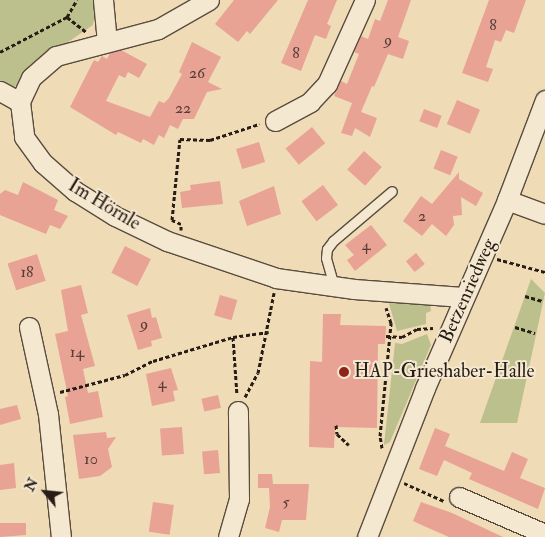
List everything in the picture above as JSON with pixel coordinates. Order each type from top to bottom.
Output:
[{"type":"street","points":[[103,0],[107,42]]},
{"type":"street","points":[[0,90],[20,102],[31,78],[56,56],[158,30],[209,0]]},
{"type":"street","points":[[275,121],[310,102],[326,84],[365,0]]},
{"type":"street","name":"Betzenriedweg","points":[[367,537],[463,297],[484,255],[507,200],[545,100]]},
{"type":"street","name":"Im Hörnle","points":[[20,102],[24,137],[43,163],[75,191],[116,216],[182,246],[276,278],[334,286],[463,297]]},
{"type":"street","points":[[507,200],[545,214]]},
{"type":"street","points":[[29,327],[45,396],[61,537]]},
{"type":"street","points":[[228,537],[239,499],[238,411]]},
{"type":"street","points":[[459,497],[545,534]]},
{"type":"lane","points":[[334,286],[326,258],[327,249],[333,241],[392,192]]},
{"type":"path","points":[[0,51],[67,17],[76,0]]},
{"type":"path","points":[[182,246],[181,224],[172,220],[180,139],[210,140],[275,121]]},
{"type":"path","points":[[484,255],[545,272]]},
{"type":"path","points":[[238,411],[258,373],[268,332],[276,278]]},
{"type":"path","points":[[379,458],[383,450],[380,436],[388,336],[391,323],[383,290]]},
{"type":"path","points":[[525,296],[543,301]]},
{"type":"path","points":[[515,327],[535,333]]},
{"type":"path","points":[[388,336],[402,337],[424,329]]},
{"type":"path","points":[[45,396],[125,375],[153,360],[233,337],[268,332]]},
{"type":"path","points":[[233,337],[238,411]]},
{"type":"path","points":[[336,425],[337,434],[350,445]]},
{"type":"path","points":[[392,478],[445,502],[459,497]]},
{"type":"green space","points":[[0,0],[97,0],[93,25],[55,51],[12,89],[0,85]]},
{"type":"green space","points":[[531,279],[545,293],[517,423],[480,423]]},
{"type":"green space","points":[[388,300],[430,303],[431,311],[426,313],[426,324],[397,331]]},
{"type":"green space","points":[[427,334],[431,345],[390,442],[384,445],[395,343],[402,344]]},
{"type":"building","points":[[234,0],[278,0],[250,34],[247,31],[238,42],[215,24]]},
{"type":"building","points":[[308,0],[337,0],[327,24],[331,26],[326,39],[315,35],[301,71],[281,63]]},
{"type":"building","points":[[388,0],[411,0],[398,37],[409,41],[403,59],[388,54],[361,112],[377,118],[370,137],[355,128],[352,136],[341,133],[352,103],[334,96],[341,81],[347,84],[359,54],[354,52],[361,36],[368,39],[375,19],[380,21]]},
{"type":"building","points":[[489,0],[526,0],[514,33],[506,30],[501,42],[495,40],[486,67],[493,69],[488,82],[462,73]]},
{"type":"building","points":[[192,42],[221,57],[208,82],[222,89],[207,92],[194,119],[183,119],[178,129],[170,125],[164,138],[159,135],[154,145],[143,139],[141,143],[118,132],[116,135],[70,107],[94,60],[98,62],[102,56],[107,59],[110,53],[121,50],[147,64],[139,78],[128,72],[125,78],[119,75],[106,101],[150,117],[159,101],[164,103],[169,98],[182,74],[179,72]]},
{"type":"building","points":[[457,100],[480,110],[470,134],[447,124]]},
{"type":"building","points":[[424,109],[442,116],[437,128],[419,121]]},
{"type":"building","points":[[312,127],[325,143],[299,165],[286,148]]},
{"type":"building","points":[[259,142],[265,162],[242,169],[236,149]]},
{"type":"building","points":[[441,150],[458,157],[450,175],[434,169]]},
{"type":"building","points":[[364,151],[382,167],[365,186],[347,170]]},
{"type":"building","points":[[459,172],[459,179],[483,193],[476,206],[461,197],[462,215],[453,216],[454,225],[446,236],[432,224],[422,236],[403,221],[421,196],[432,204]]},
{"type":"building","points":[[220,181],[223,204],[182,208],[180,192],[191,190],[190,185]]},
{"type":"building","points":[[23,182],[58,200],[54,210],[68,216],[60,229],[50,225],[46,234],[0,215],[0,194],[5,190],[18,195]]},
{"type":"building","points":[[323,185],[338,205],[316,221],[301,201]]},
{"type":"building","points":[[274,186],[281,214],[247,226],[239,201]]},
{"type":"building","points":[[371,225],[387,245],[355,271],[347,260],[354,255],[345,245]]},
{"type":"building","points":[[125,246],[151,259],[137,286],[111,273]]},
{"type":"building","points":[[416,253],[425,264],[415,272],[406,261]]},
{"type":"building","points":[[37,254],[46,281],[16,290],[8,264]]},
{"type":"building","points":[[81,285],[88,313],[81,315],[95,366],[83,369],[88,393],[98,391],[103,417],[70,424],[65,397],[68,396],[55,334],[68,331],[61,290]]},
{"type":"building","points":[[220,295],[237,300],[232,320],[214,315]]},
{"type":"building","points":[[150,308],[152,318],[156,317],[162,338],[151,341],[152,346],[138,350],[127,315]]},
{"type":"building","name":"HAP-Grieshaber-Halle","points":[[323,314],[341,314],[340,325],[386,326],[385,344],[378,344],[377,428],[335,427],[334,448],[309,447],[310,361],[322,362]]},
{"type":"building","points":[[171,368],[178,390],[173,391],[175,401],[152,406],[146,374]]},
{"type":"building","points":[[218,395],[221,408],[204,411],[201,399]]},
{"type":"building","points":[[17,405],[21,419],[0,425],[0,409]]},
{"type":"building","points":[[182,427],[184,454],[162,455],[160,429]]},
{"type":"building","points":[[435,428],[450,434],[445,446],[504,471],[512,452],[528,459],[520,478],[545,488],[538,509],[469,479],[472,473],[444,460],[437,476],[419,469]]},
{"type":"building","points":[[106,432],[107,438],[116,437],[108,449],[112,467],[100,476],[79,479],[73,435]]},
{"type":"building","points":[[218,450],[220,473],[204,474],[202,451]]},
{"type":"building","points":[[14,463],[16,488],[0,490],[0,465]]},
{"type":"building","points":[[258,474],[272,474],[273,484],[309,484],[306,520],[282,520],[279,532],[265,528],[270,507],[269,488],[258,488]]},
{"type":"building","points":[[153,502],[174,505],[170,535],[149,532]]},
{"type":"building","points":[[421,502],[452,513],[503,537],[449,537],[413,521]]},
{"type":"building","points":[[0,523],[26,523],[26,535],[0,537]]},
{"type":"place","name":"HAP-Grieshaber-Halle","points":[[344,372]]}]
